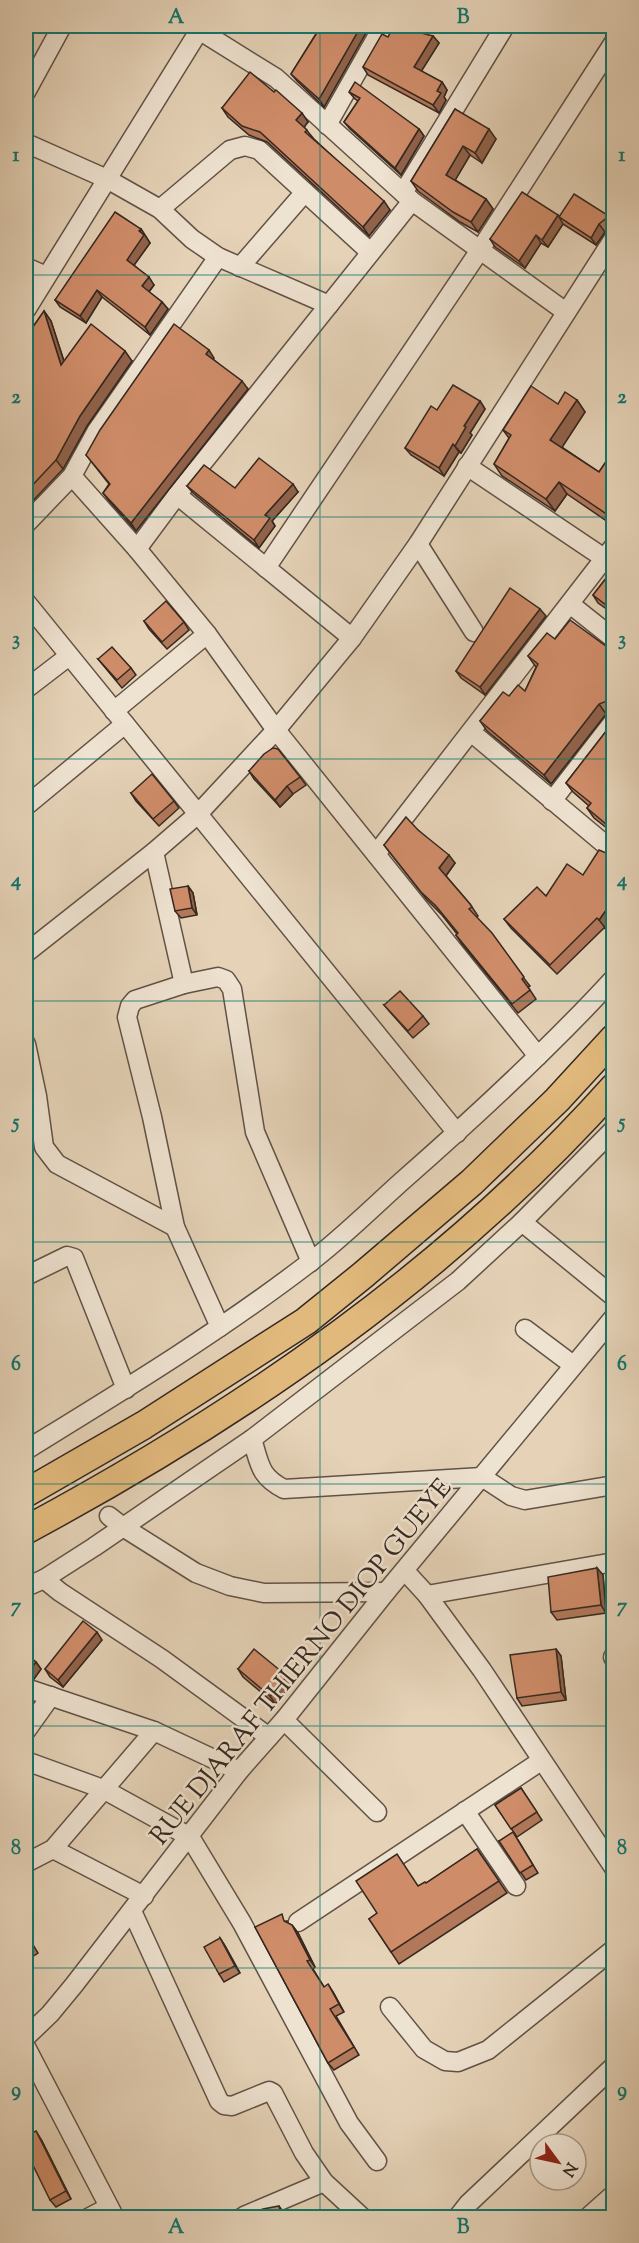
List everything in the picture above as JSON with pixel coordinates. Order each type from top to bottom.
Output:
[{"type":"highway","points":[[26,1493],[144,1425],[306,1321],[472,1182],[557,1100],[614,1038]]},
{"type":"highway","points":[[26,1530],[113,1483],[233,1407],[350,1326],[415,1276],[473,1227],[532,1173],[614,1087]]},
{"type":"street","points":[[26,92],[62,26]]},
{"type":"street","points":[[327,125],[383,26]]},
{"type":"street","points":[[137,549],[177,495],[370,252],[407,197],[505,26]]},
{"type":"street","points":[[26,310],[200,28],[276,78],[407,197],[566,312]]},
{"type":"street","points":[[266,568],[480,250],[614,42]]},
{"type":"street","points":[[26,143],[108,179],[160,209],[192,239],[218,257],[329,305]]},
{"type":"street","points":[[160,209],[230,150],[245,146],[259,150],[370,252]]},
{"type":"street","points":[[240,267],[305,192]]},
{"type":"street","points":[[26,953],[154,852],[198,814],[276,730],[352,638],[418,544],[566,312],[612,245]]},
{"type":"street","points":[[26,524],[72,476],[96,432],[218,257]]},
{"type":"street","points":[[26,267],[46,276]]},
{"type":"street","points":[[376,854],[609,552],[467,466]]},
{"type":"street","points":[[72,476],[137,549],[207,634],[276,730],[538,1056]]},
{"type":"street","points":[[177,495],[352,638]]},
{"type":"street","points":[[418,544],[474,632]]},
{"type":"street","points":[[26,602],[457,1133]]},
{"type":"street","points":[[570,604],[614,639]]},
{"type":"street","points":[[26,806],[207,634]]},
{"type":"street","points":[[26,689],[69,656]]},
{"type":"street","points":[[552,801],[614,721]]},
{"type":"street","points":[[471,732],[614,852]]},
{"type":"street","points":[[154,852],[184,984]]},
{"type":"street","points":[[220,1327],[175,1227],[152,1117],[127,1017],[130,1006],[135,1000],[184,984],[218,977],[226,980],[232,989],[255,1132],[311,1262]]},
{"type":"street","points":[[26,1450],[126,1389],[220,1327],[311,1262],[457,1133],[538,1056],[614,978]]},
{"type":"street","points":[[26,1044],[37,1096],[44,1147],[57,1164],[175,1227]]},
{"type":"street","points":[[26,1587],[44,1579],[116,1522],[252,1438],[458,1281],[522,1222],[614,1129]]},
{"type":"street","points":[[522,1222],[614,1297]]},
{"type":"street","points":[[26,1275],[67,1256],[74,1258],[126,1389]]},
{"type":"street","name":"RUE DJARAF THIERNO DIOP GUEYE","points":[[26,2037],[50,2014],[68,1992],[239,1771],[284,1720],[386,1592],[614,1317]]},
{"type":"street","points":[[525,1329],[573,1365]]},
{"type":"street","points":[[252,1438],[263,1473],[269,1481],[284,1489],[482,1477],[511,1496],[525,1500],[614,1485]]},
{"type":"street","points":[[116,1522],[196,1573],[230,1586],[264,1593],[386,1592]]},
{"type":"street","points":[[427,1596],[614,1562]]},
{"type":"street","points":[[405,1571],[427,1596],[482,1670],[614,1868]]},
{"type":"street","points":[[44,1579],[162,1659],[269,1737]]},
{"type":"street","points":[[26,1688],[154,1731],[239,1771]]},
{"type":"street","points":[[26,1731],[51,1695]]},
{"type":"street","points":[[284,1720],[377,1812]]},
{"type":"street","points":[[26,1863],[53,1849],[154,1731]]},
{"type":"street","points":[[26,1761],[104,1789],[190,1837],[242,1923],[349,2123],[377,2161]]},
{"type":"street","points":[[298,1922],[541,1761]]},
{"type":"street","points":[[465,1811],[516,1886]]},
{"type":"street","points":[[53,1849],[144,1896]]},
{"type":"street","points":[[132,1911],[219,2101],[224,2105],[232,2106],[269,2091],[273,2093],[304,2153],[324,2182],[363,2217]]},
{"type":"street","points":[[390,2007],[424,2049],[445,2061],[458,2062],[488,2050],[614,1949]]},
{"type":"street","points":[[26,2047],[112,2212],[88,2217]]},
{"type":"street","points":[[457,2217],[614,2066]]},
{"type":"street","points":[[244,2216],[324,2182]]},
{"type":"street","points":[[587,2217],[614,2194]]},
{"type":"building","points":[[318,26],[361,26],[319,99],[291,74],[320,28]]},
{"type":"building","points":[[394,26],[433,36],[414,67],[442,82],[437,91],[441,93],[433,105],[363,67],[382,34],[388,37]]},
{"type":"building","points":[[250,72],[274,92],[276,90],[302,113],[296,120],[307,130],[305,132],[384,201],[363,227],[260,132],[242,126],[222,108]]},
{"type":"building","points":[[355,82],[419,129],[395,168],[344,122],[360,98],[349,92]]},
{"type":"building","points":[[455,109],[489,129],[475,153],[463,146],[446,175],[486,199],[471,222],[453,212],[411,181]]},
{"type":"building","points":[[522,192],[558,215],[542,240],[536,235],[519,261],[490,239]]},
{"type":"building","points":[[574,194],[609,216],[599,224],[591,238],[559,217]]},
{"type":"building","points":[[115,212],[141,229],[139,231],[144,235],[127,260],[149,277],[142,286],[162,302],[145,327],[97,290],[80,316],[55,300]]},
{"type":"building","points":[[44,311],[61,365],[91,324],[125,351],[80,416],[56,460],[26,492],[26,337]]},
{"type":"building","points":[[174,324],[209,350],[206,354],[242,381],[131,523],[103,493],[110,484],[86,455],[100,430]]},
{"type":"building","points":[[453,385],[480,401],[464,426],[466,427],[455,446],[453,444],[439,468],[405,448],[431,406],[437,410]]},
{"type":"building","points":[[531,386],[558,404],[565,392],[577,400],[550,440],[599,472],[614,450],[614,519],[559,482],[546,499],[494,464],[511,435],[503,430]]},
{"type":"building","points":[[259,458],[293,484],[265,515],[270,518],[254,540],[187,486],[204,465],[235,488]]},
{"type":"building","points":[[614,568],[614,611],[593,595]]},
{"type":"building","points":[[510,588],[540,609],[480,687],[456,671]]},
{"type":"building","points":[[166,601],[184,622],[162,642],[144,621]]},
{"type":"building","points":[[570,620],[614,652],[614,704],[609,700],[599,704],[544,775],[480,721],[503,692],[509,696],[518,685],[525,691],[538,664],[528,656],[547,633],[555,639]]},
{"type":"building","points":[[112,647],[131,668],[117,680],[98,659]]},
{"type":"building","points":[[614,721],[614,833],[587,808],[591,803],[566,783]]},
{"type":"building","points":[[273,748],[278,749],[300,777],[287,786],[275,800],[249,771],[264,754]]},
{"type":"building","points":[[152,774],[174,801],[153,819],[131,793]]},
{"type":"building","points":[[406,817],[449,855],[439,868],[470,904],[472,907],[469,909],[492,933],[524,977],[522,979],[530,990],[512,1004],[456,935],[458,933],[421,892],[384,845]]},
{"type":"building","points":[[599,850],[606,853],[614,850],[614,895],[612,896],[614,899],[599,920],[597,918],[550,965],[504,919],[537,887],[546,896],[567,864],[583,875]]},
{"type":"building","points":[[188,886],[192,908],[175,911],[170,889]]},
{"type":"building","points":[[400,991],[423,1016],[408,1031],[384,1005]]},
{"type":"building","points":[[597,1568],[601,1605],[551,1612],[548,1577]]},
{"type":"building","points":[[83,1621],[97,1632],[58,1680],[45,1669]]},
{"type":"building","points":[[254,1649],[287,1676],[270,1696],[238,1669]]},
{"type":"building","points":[[556,1649],[561,1692],[517,1698],[510,1655]]},
{"type":"building","points":[[26,1654],[36,1662],[29,1671],[26,1671]]},
{"type":"building","points":[[521,1788],[537,1812],[511,1829],[495,1805]]},
{"type":"building","points":[[513,1832],[533,1865],[520,1873],[499,1841]]},
{"type":"building","points":[[477,1849],[499,1881],[391,1952],[369,1919],[377,1913],[356,1881],[397,1854],[418,1886]]},
{"type":"building","points":[[282,1914],[284,1921],[292,1925],[310,1960],[307,1961],[324,1987],[328,1984],[339,2004],[330,2009],[354,2047],[328,2063],[255,1927]]},
{"type":"building","points":[[26,1933],[33,1945],[26,1950]]},
{"type":"building","points":[[220,1938],[235,1966],[219,1974],[204,1947]]},
{"type":"building","points":[[36,2131],[66,2191],[50,2200],[26,2151],[26,2136]]},
{"type":"building","points":[[279,2206],[281,2217],[242,2217],[263,2209]]}]
